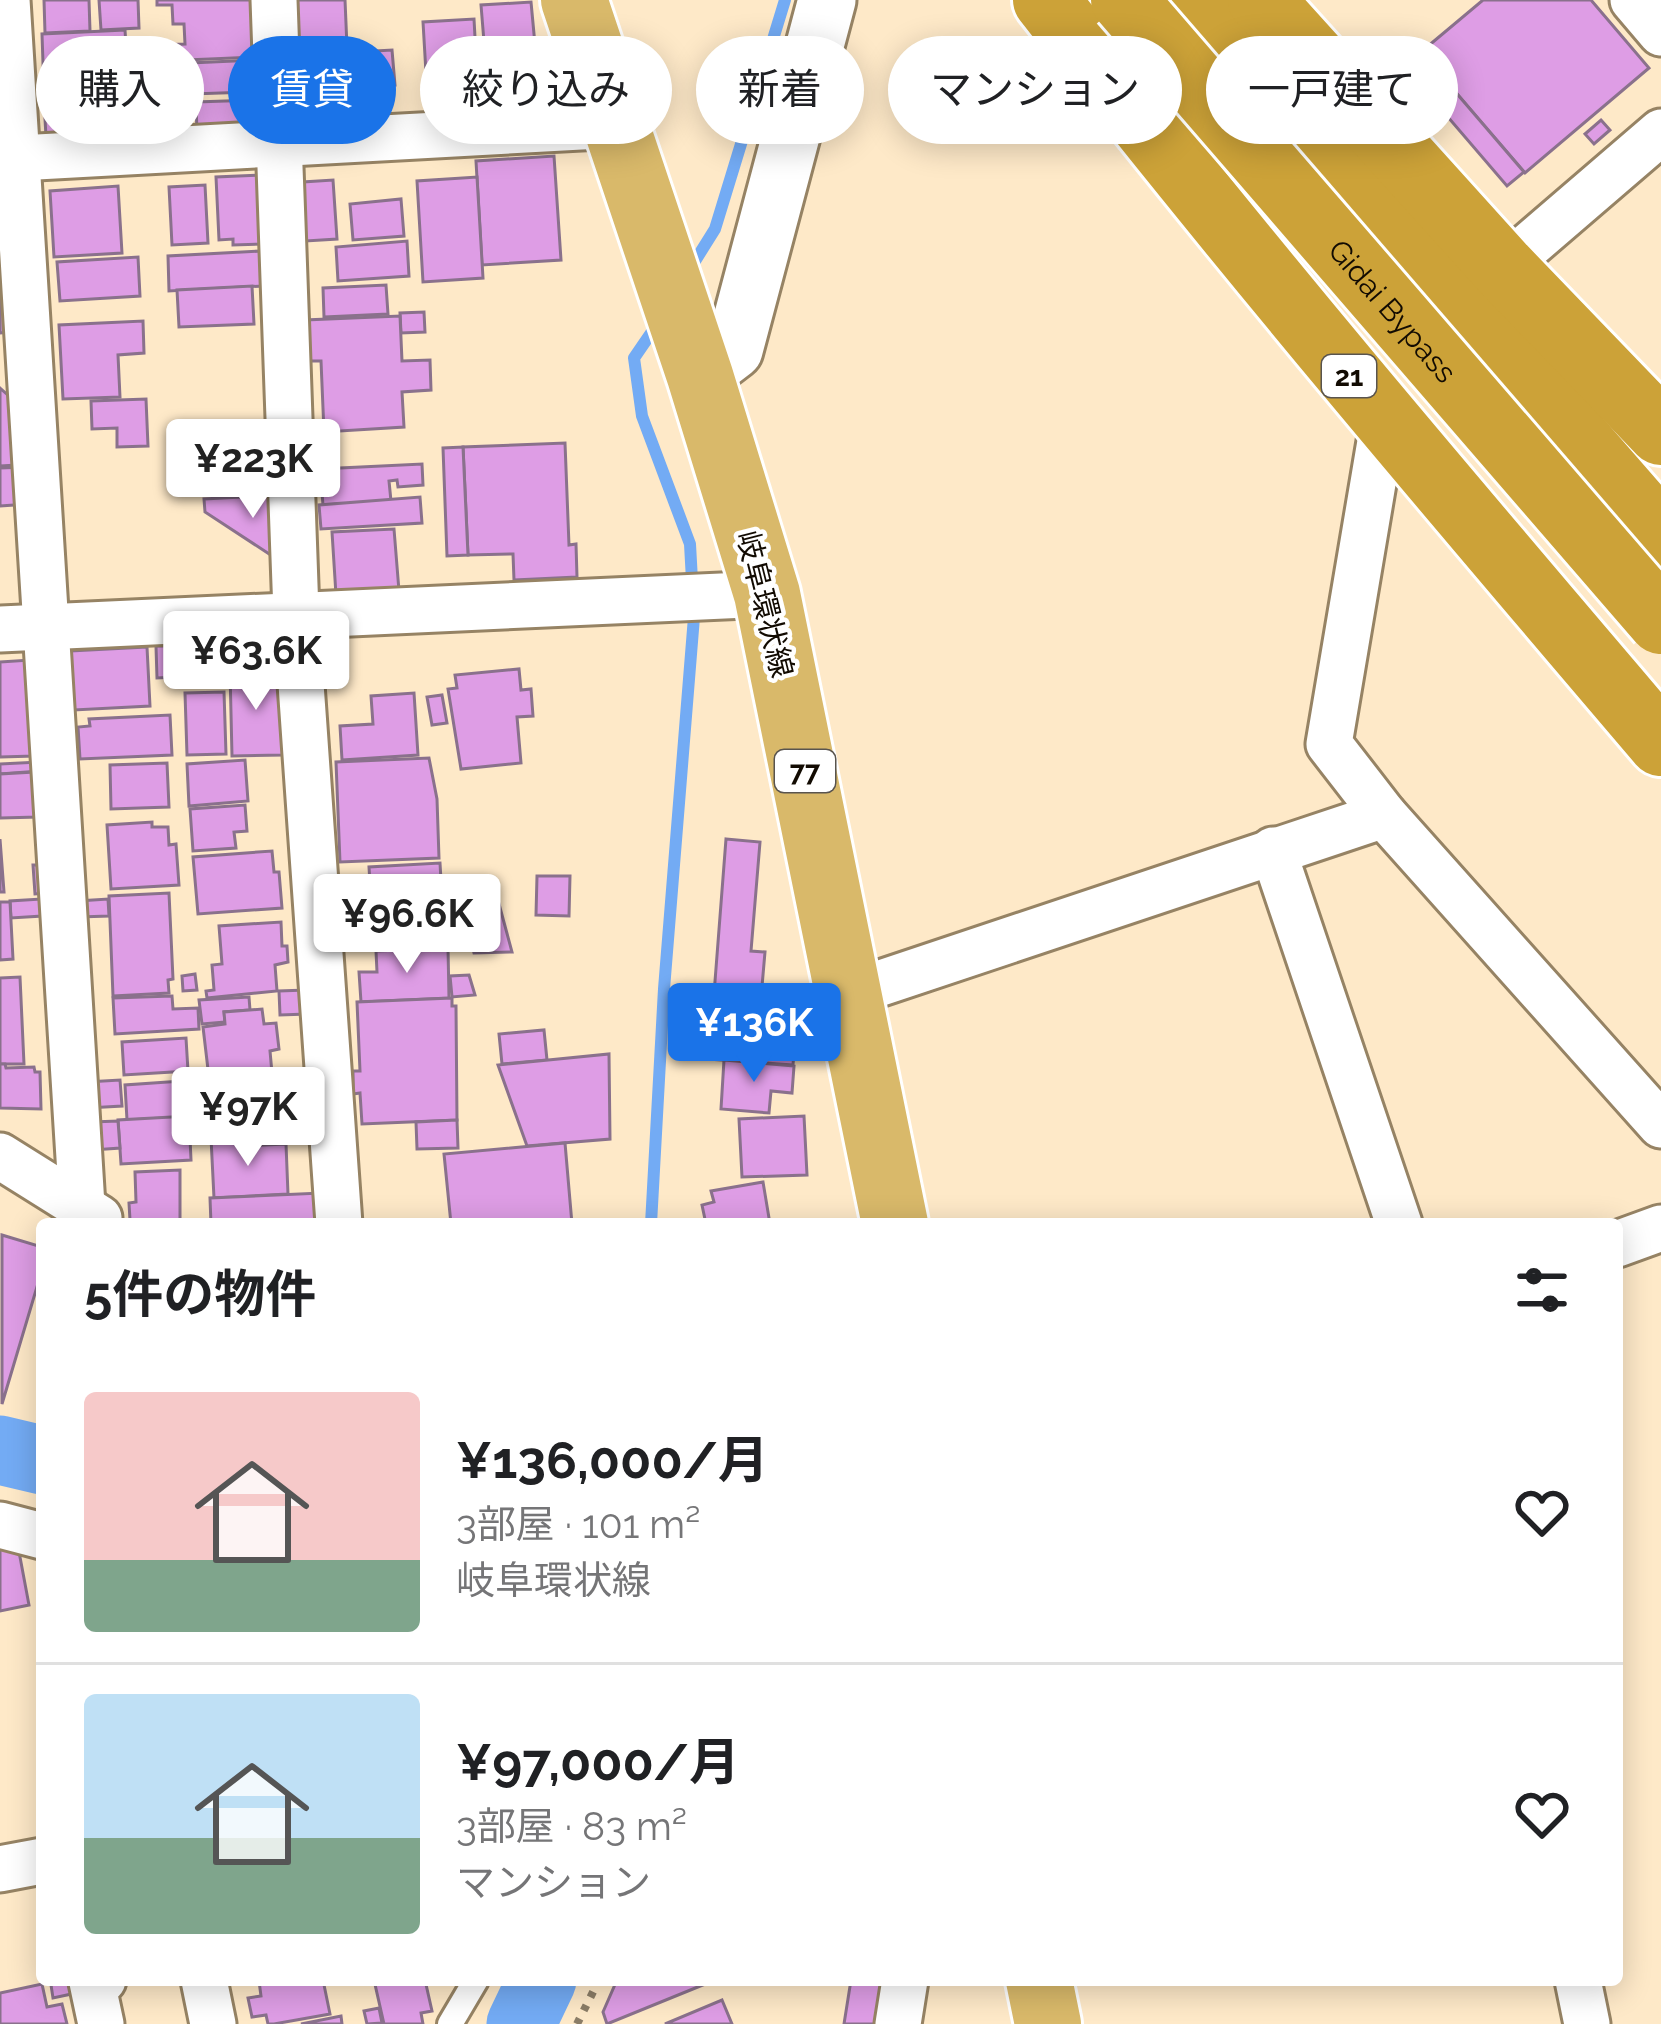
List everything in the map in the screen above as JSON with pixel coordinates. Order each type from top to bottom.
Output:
[{"type":"highway","name":"21","points":[[1046,0],[1173,164],[1661,743]]},
{"type":"highway","name":"Gidai Bypass","points":[[1124,0],[1661,621]]},
{"type":"highway","points":[[1143,0],[1179,42],[1173,164]]},
{"type":"highway","name":"Gidai Bypass","points":[[1196,0],[1472,274],[1661,535]]},
{"type":"highway","points":[[1261,0],[1472,274],[1661,503]]},
{"type":"highway","name":"21","points":[[1190,77],[1661,679]]},
{"type":"highway","points":[[1472,274],[1661,433]]},
{"type":"main road","name":"岐阜環状線","points":[[574,0],[587,36]]},
{"type":"main road","name":"岐阜環状線","points":[[624,144],[682,323],[743,594],[851,993],[894,1218]]},
{"type":"main road","points":[[1040,1986],[1048,2024]]},
{"type":"street","points":[[8,0],[22,628],[95,1215]]},
{"type":"street","points":[[274,0],[296,613],[339,1218]]},
{"type":"street","points":[[682,323],[734,350],[827,0]]},
{"type":"street","points":[[1633,0],[1661,33]]},
{"type":"street","points":[[1472,274],[1661,132]]},
{"type":"street","points":[[8,159],[420,137]]},
{"type":"street","points":[[1384,418],[1329,744],[1384,815],[1661,1124]]},
{"type":"street","points":[[22,628],[743,594]]},
{"type":"street","points":[[851,993],[1384,815]]},
{"type":"street","points":[[1273,850],[1397,1218]]},
{"type":"street","points":[[0,1156],[95,1215]]},
{"type":"street","points":[[1623,1242],[1661,1228]]},
{"type":"street","points":[[0,1525],[36,1535]]},
{"type":"street","points":[[0,1869],[36,1862]]},
{"type":"street","points":[[93,1986],[101,2024]]},
{"type":"street","points":[[205,1986],[213,2024]]},
{"type":"street","points":[[898,2024],[904,1986]]},
{"type":"street","points":[[1579,1986],[1588,2024]]},
{"type":"lane","points":[[450,2024],[472,1986]]},
{"type":"path","points":[[577,2024],[596,1986]]},
{"type":"building","points":[[44,0],[89,0],[90,31],[45,33]]},
{"type":"building","points":[[99,0],[138,0],[139,28],[101,30]]},
{"type":"building","points":[[157,0],[253,0],[255,36],[228,36],[228,58],[204,59],[204,36],[185,36],[184,24],[173,24],[172,5],[157,5]]},
{"type":"building","points":[[288,0],[345,0],[347,36],[290,36]]},
{"type":"building","points":[[1483,0],[1591,0],[1649,68],[1525,173],[1458,95],[1458,36],[1440,36]]},
{"type":"building","points":[[531,2],[534,36],[484,36],[481,5]]},
{"type":"building","points":[[474,19],[475,36],[424,36],[423,22]]},
{"type":"building","points":[[125,30],[125,36],[42,36]]},
{"type":"building","points":[[228,61],[228,93],[204,94],[204,62]]},
{"type":"building","points":[[1458,95],[1524,172],[1507,186],[1458,129]]},
{"type":"building","points":[[228,101],[228,130],[204,133],[204,102]]},
{"type":"building","points":[[1601,120],[1610,130],[1594,144],[1585,134]]},
{"type":"building","points":[[554,156],[561,260],[482,265],[476,161]]},
{"type":"building","points":[[259,175],[263,244],[233,245],[233,239],[219,240],[216,177]]},
{"type":"building","points":[[477,177],[483,278],[423,282],[417,181]]},
{"type":"building","points":[[333,180],[337,239],[306,241],[303,182]]},
{"type":"building","points":[[205,185],[208,243],[172,245],[169,187]]},
{"type":"building","points":[[118,186],[122,253],[54,257],[50,191]]},
{"type":"building","points":[[401,199],[404,236],[353,240],[350,204]]},
{"type":"building","points":[[407,241],[409,276],[338,281],[336,247]]},
{"type":"building","points":[[261,251],[263,286],[169,291],[168,256]]},
{"type":"building","points":[[138,257],[140,296],[60,301],[57,262]]},
{"type":"building","points":[[386,285],[388,314],[324,317],[323,288]]},
{"type":"building","points":[[252,286],[254,324],[179,327],[177,290]]},
{"type":"building","points":[[0,290],[10,290],[12,332],[0,333]]},
{"type":"building","points":[[424,312],[425,332],[401,333],[400,313]]},
{"type":"building","points":[[400,316],[402,361],[430,360],[431,390],[402,392],[404,427],[324,432],[321,361],[308,361],[305,320]]},
{"type":"building","points":[[143,321],[144,353],[118,355],[120,397],[63,399],[59,325]]},
{"type":"building","points":[[0,388],[9,396],[22,396],[17,465],[0,466]]},
{"type":"building","points":[[146,399],[148,446],[117,447],[117,428],[92,429],[91,401]]},
{"type":"building","points":[[565,443],[569,545],[576,544],[577,577],[514,580],[513,554],[468,555],[463,447]]},
{"type":"building","points":[[463,447],[468,555],[447,556],[443,448]]},
{"type":"building","points":[[422,464],[423,485],[398,487],[397,480],[389,481],[391,501],[323,505],[320,469]]},
{"type":"building","points":[[26,467],[28,504],[0,506],[0,468]]},
{"type":"building","points":[[282,495],[286,565],[205,512],[204,499]]},
{"type":"building","points":[[420,497],[422,523],[321,529],[319,505]]},
{"type":"building","points":[[394,529],[399,591],[336,595],[332,532]]},
{"type":"building","points":[[223,639],[225,680],[214,680],[214,668],[194,669],[193,640]]},
{"type":"building","points":[[156,646],[175,646],[176,677],[157,678]]},
{"type":"building","points":[[147,647],[150,706],[74,710],[70,651]]},
{"type":"building","points":[[30,660],[34,756],[0,757],[0,662]]},
{"type":"building","points":[[519,669],[521,690],[531,689],[533,716],[517,717],[521,763],[461,769],[448,689],[457,688],[455,675]]},
{"type":"building","points":[[281,670],[283,755],[232,756],[230,671]]},
{"type":"building","points":[[224,692],[226,754],[187,755],[185,693]]},
{"type":"building","points":[[414,693],[418,755],[342,760],[340,726],[373,724],[371,696]]},
{"type":"building","points":[[442,695],[447,723],[432,725],[427,697]]},
{"type":"building","points":[[170,715],[172,755],[80,759],[78,727],[90,726],[89,719]]},
{"type":"building","points":[[429,758],[437,799],[439,858],[340,862],[336,762]]},
{"type":"building","points":[[245,760],[248,801],[189,806],[187,764]]},
{"type":"building","points":[[39,762],[40,771],[0,774],[0,764]]},
{"type":"building","points":[[167,763],[169,807],[111,809],[110,765]]},
{"type":"building","points":[[35,772],[38,817],[0,818],[0,774]]},
{"type":"building","points":[[245,805],[247,831],[234,832],[236,848],[193,851],[190,809]]},
{"type":"building","points":[[152,822],[152,827],[168,827],[169,845],[176,844],[179,885],[111,889],[107,825]]},
{"type":"building","points":[[0,839],[4,892],[0,892]]},
{"type":"building","points":[[726,839],[760,842],[751,951],[765,952],[761,998],[798,1001],[793,1065],[709,1059]]},
{"type":"building","points":[[272,851],[282,908],[198,914],[193,857]]},
{"type":"building","points":[[440,863],[442,897],[371,901],[369,867]]},
{"type":"building","points":[[33,865],[48,865],[49,893],[35,894]]},
{"type":"building","points":[[537,876],[570,876],[569,916],[536,915]]},
{"type":"building","points":[[492,878],[512,952],[474,953],[456,879]]},
{"type":"building","points":[[169,893],[173,979],[168,980],[169,993],[113,996],[109,896]]},
{"type":"building","points":[[41,899],[42,916],[11,918],[10,901]]},
{"type":"building","points":[[108,899],[109,916],[79,917],[78,901]]},
{"type":"building","points":[[0,902],[10,902],[13,959],[0,960]]},
{"type":"building","points":[[442,902],[443,939],[377,942],[375,905]]},
{"type":"building","points":[[281,922],[288,962],[275,965],[277,991],[207,998],[206,991],[214,990],[212,965],[222,964],[219,926]]},
{"type":"building","points":[[448,948],[449,998],[361,1002],[359,972],[377,972],[376,951]]},
{"type":"building","points":[[195,974],[197,990],[183,991],[182,976]]},
{"type":"building","points":[[469,975],[475,995],[452,997],[450,976]]},
{"type":"building","points":[[20,977],[24,1064],[0,1064],[0,978]]},
{"type":"building","points":[[306,990],[307,1014],[280,1015],[279,991]]},
{"type":"building","points":[[172,996],[173,1009],[198,1008],[199,1029],[115,1034],[113,998]]},
{"type":"building","points":[[249,997],[250,1010],[224,1012],[225,1022],[202,1024],[199,1000]]},
{"type":"building","points":[[452,998],[456,1006],[457,1120],[362,1124],[360,1093],[353,1094],[353,1071],[360,1071],[357,1002]]},
{"type":"building","points":[[262,1009],[264,1024],[276,1023],[279,1049],[270,1051],[272,1073],[209,1078],[203,1027],[225,1024],[224,1012]]},
{"type":"building","points":[[544,1030],[547,1060],[502,1064],[499,1034]]},
{"type":"building","points":[[186,1038],[188,1071],[124,1075],[122,1042]]},
{"type":"building","points":[[609,1054],[610,1139],[527,1146],[498,1065]]},
{"type":"building","points":[[724,1060],[794,1066],[792,1093],[771,1091],[769,1113],[721,1109]]},
{"type":"building","points":[[0,1064],[34,1067],[40,1072],[41,1109],[0,1108]]},
{"type":"building","points":[[120,1080],[122,1106],[88,1108],[87,1082]]},
{"type":"building","points":[[196,1080],[198,1116],[127,1120],[125,1085]]},
{"type":"building","points":[[290,1081],[292,1129],[207,1133],[205,1085]]},
{"type":"building","points":[[189,1116],[191,1160],[121,1164],[118,1120]]},
{"type":"building","points":[[804,1116],[807,1175],[742,1177],[739,1119]]},
{"type":"building","points":[[457,1120],[458,1148],[417,1149],[416,1122]]},
{"type":"building","points":[[118,1121],[120,1148],[93,1150],[92,1122]]},
{"type":"building","points":[[240,1137],[241,1146],[286,1144],[288,1194],[214,1198],[211,1138]]},
{"type":"building","points":[[565,1143],[571,1218],[450,1218],[444,1154]]},
{"type":"building","points":[[180,1170],[180,1218],[130,1218],[129,1203],[136,1202],[135,1172]]},
{"type":"building","points":[[763,1182],[769,1218],[705,1218],[702,1205],[714,1202],[711,1191]]},
{"type":"building","points":[[321,1193],[322,1218],[211,1218],[210,1198]]},
{"type":"building","points":[[2,1235],[36,1245],[36,1290],[2,1404]]},
{"type":"building","points":[[0,1537],[17,1541],[29,1605],[0,1611]]},
{"type":"building","points":[[42,1986],[47,2007],[62,2004],[67,2024],[0,2024],[0,1993]]},
{"type":"building","points":[[51,1986],[74,1986],[76,1993],[53,1998]]},
{"type":"building","points":[[260,1986],[324,1986],[330,2014],[268,2024],[266,2015],[252,2017],[248,1998],[261,1996]]},
{"type":"building","points":[[375,1986],[426,1986],[432,2011],[421,2013],[423,2024],[384,2024]]},
{"type":"building","points":[[614,1986],[700,1986],[607,2024],[603,2012]]},
{"type":"building","points":[[850,1986],[884,1986],[878,2024],[844,2024]]},
{"type":"building","points":[[722,2000],[732,2024],[665,2024]]},
{"type":"building","points":[[379,2008],[382,2023],[367,2024],[364,2011]]},
{"type":"building","points":[[341,2016],[342,2024],[301,2024]]},
{"type":"waterway","points":[[690,269],[715,229],[785,0]]},
{"type":"waterway","points":[[651,1218],[694,617],[690,544],[642,416],[634,358],[658,323]]},
{"type":"waterway","points":[[0,1450],[36,1459]]},
{"type":"waterway","points":[[521,2024],[539,1986]]}]
